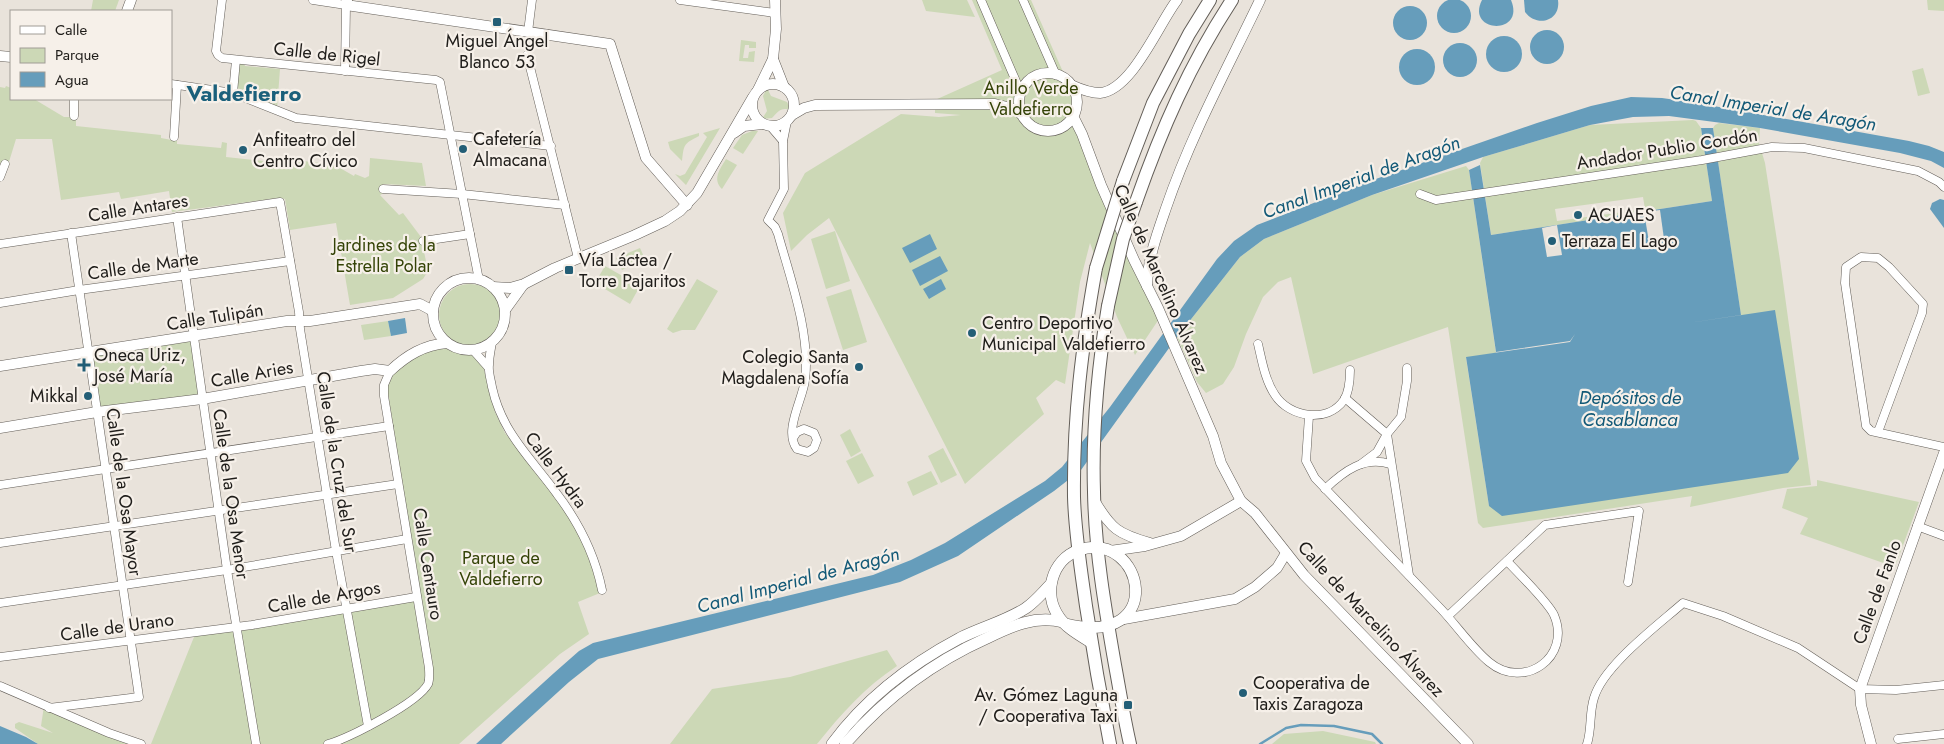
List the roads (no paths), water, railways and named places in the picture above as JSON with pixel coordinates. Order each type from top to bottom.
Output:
[{"type":"main road","points":[[1110,744],[1089,627],[1078,551],[1074,498],[1077,401],[1083,343],[1096,268],[1123,181],[1153,103],[1189,34],[1210,0]]},
{"type":"main road","points":[[1130,744],[1108,625],[1098,548],[1094,496],[1094,428],[1108,306],[1123,239],[1165,124],[1184,82],[1232,0]]},
{"type":"main road","points":[[832,744],[864,708],[897,678],[961,638],[1025,609],[1051,584],[1062,561],[1078,551],[1098,548],[1110,551],[1126,564],[1136,586],[1134,603],[1124,619],[1117,623],[1089,627],[1046,619],[1019,624],[978,641],[943,660],[894,694],[860,726],[845,744]]},
{"type":"main road","points":[[1051,584],[1051,599],[1056,611],[1065,623],[1092,643]]},
{"type":"street","name":"Calle de Rigel","points":[[222,0],[216,51],[222,58],[438,81],[451,134]]},
{"type":"street","points":[[313,0],[346,2],[610,44],[646,158],[687,205]]},
{"type":"street","points":[[528,32],[532,0]]},
{"type":"street","points":[[680,0],[775,13]]},
{"type":"street","points":[[493,287],[501,298],[505,310],[504,324],[492,342],[473,350],[460,349],[447,343],[435,325],[433,311],[438,297],[452,283],[465,279],[478,280],[493,287],[510,288],[524,284],[578,258],[665,221],[687,205],[697,193],[756,94],[773,59],[776,29],[775,0]]},
{"type":"street","points":[[981,0],[1020,94],[1021,114]]},
{"type":"street","points":[[1023,0],[1056,75],[1070,85],[1092,92],[1109,90],[1119,86],[1132,72],[1165,16],[1177,0]]},
{"type":"street","points":[[1147,287],[1152,249],[1176,179],[1208,102],[1260,0]]},
{"type":"street","points":[[345,71],[346,2]]},
{"type":"street","points":[[527,55],[578,258]]},
{"type":"street","points":[[773,59],[784,87],[792,95],[815,105]]},
{"type":"street","points":[[233,93],[236,60]]},
{"type":"street","points":[[995,104],[1020,94],[1027,83],[1037,76],[1043,74],[1056,75]]},
{"type":"street","points":[[174,137],[174,84],[233,93],[296,118],[551,146]]},
{"type":"street","points":[[783,140],[753,112],[756,94],[763,87],[773,84],[784,87]]},
{"type":"street","points":[[733,133],[744,126],[777,126],[804,108],[815,105],[995,104],[1011,108],[1021,114],[1025,120],[1038,130],[1054,130],[1065,125],[1073,116],[1076,100],[1070,85]]},
{"type":"street","points":[[792,95],[794,107],[783,140],[784,189],[768,220],[775,227],[778,234],[805,340],[805,381],[795,414],[793,442],[797,449],[804,452],[811,451],[817,440],[814,432],[808,429],[795,414]]},
{"type":"street","points":[[74,100],[74,116]]},
{"type":"street","name":"Calle de Marcelino Álvarez","points":[[1073,116],[1082,134],[1101,185],[1158,308],[1213,436],[1255,513],[1296,566],[1468,744]]},
{"type":"street","points":[[1065,125],[1082,134]]},
{"type":"street","points":[[451,134],[478,280]]},
{"type":"street","name":"Andador Publio Cordón","points":[[1420,194],[1436,200],[1702,160],[1772,147],[1804,148],[1918,172],[1939,182],[1944,187]]},
{"type":"street","points":[[0,177],[4,164]]},
{"type":"street","points":[[383,189],[462,194],[565,204]]},
{"type":"street","name":"Calle Antares","points":[[0,244],[280,202]]},
{"type":"street","name":"Calle de la Cruz del Sur","points":[[280,202],[336,551],[368,726]]},
{"type":"street","name":"Calle de la Osa Menor","points":[[177,217],[227,570],[256,744]]},
{"type":"street","name":"Calle de la Osa Mayor","points":[[70,233],[139,696],[76,705]]},
{"type":"street","points":[[423,241],[470,234]]},
{"type":"street","points":[[1878,432],[1922,313],[1923,304],[1890,267],[1878,258],[1861,257],[1846,267],[1844,283],[1865,422],[1869,430],[1944,448]]},
{"type":"street","name":"Calle de Marte","points":[[0,303],[79,290],[290,261]]},
{"type":"street","points":[[505,310],[514,294],[524,284]]},
{"type":"street","name":"Calle Tulipán","points":[[0,366],[288,321],[300,321],[420,304],[433,311]]},
{"type":"street","points":[[420,349],[430,337],[435,325]]},
{"type":"street","name":"Calle Hydra","points":[[492,342],[488,367],[495,399],[505,425],[512,437],[574,518],[593,558],[602,590]]},
{"type":"street","points":[[390,371],[420,349],[434,344],[447,343]]},
{"type":"street","points":[[1258,344],[1267,379],[1275,396],[1290,411],[1308,416],[1329,412],[1345,398],[1350,380],[1350,370]]},
{"type":"street","name":"Calle Hydra","points":[[473,350],[488,367]]},
{"type":"street","points":[[1325,488],[1335,479],[1377,452],[1387,434],[1402,417],[1407,368]]},
{"type":"street","name":"Calle Aries","points":[[0,428],[97,412],[202,399],[375,369],[390,371]]},
{"type":"street","name":"Calle Centauro","points":[[328,744],[342,740],[400,708],[427,684],[429,668],[384,390],[386,378],[390,371]]},
{"type":"street","points":[[1345,398],[1387,434],[1390,464],[1409,575]]},
{"type":"street","points":[[1308,416],[1306,461],[1315,478],[1448,616],[1489,662],[1503,671],[1521,674],[1540,667],[1551,657],[1558,643],[1558,629],[1554,614],[1507,561]]},
{"type":"street","points":[[0,485],[389,426]]},
{"type":"street","points":[[793,438],[800,430],[808,429]]},
{"type":"street","name":"Calle de Marcelino Álvarez","points":[[1213,436],[1218,454],[1241,501],[1255,513]]},
{"type":"street","name":"Calle de Fanlo","points":[[1871,744],[1861,705],[1860,689],[1944,453]]},
{"type":"street","points":[[1361,464],[1377,460],[1390,464]]},
{"type":"street","points":[[0,543],[398,484]]},
{"type":"street","points":[[1094,496],[1105,518],[1120,532],[1132,538],[1150,543]]},
{"type":"street","points":[[1110,551],[1172,540],[1187,534],[1241,501]]},
{"type":"street","points":[[1448,616],[1546,525],[1639,511],[1628,582]]},
{"type":"street","points":[[1917,526],[1944,536]]},
{"type":"street","points":[[0,603],[227,570],[407,539]]},
{"type":"street","points":[[1124,619],[1236,599],[1255,587],[1277,568],[1286,553]]},
{"type":"street","points":[[1277,568],[1296,566]]},
{"type":"street","name":"Calle de Argos","points":[[237,626],[416,597]]},
{"type":"street","points":[[1586,744],[1591,731],[1594,698],[1604,680],[1614,666],[1683,603],[1724,616],[1798,648],[1860,689],[1896,690],[1944,686]]},
{"type":"street","name":"Calle de Urano","points":[[0,657],[237,626]]},
{"type":"street","points":[[0,686],[109,733],[141,744]]},
{"type":"street","points":[[49,708],[76,705]]},
{"type":"street","points":[[66,715],[76,705]]},
{"type":"street","points":[[1898,739],[1944,734]]},
{"type":"water","points":[[1454,-1],[1461,0],[1466,4],[1470,9],[1470,23],[1466,28],[1461,32],[1454,33],[1447,32],[1442,28],[1438,23],[1437,16],[1438,9],[1442,4],[1447,0]]},
{"type":"water","points":[[1482,0],[1511,0],[1513,12],[1510,20],[1504,25],[1496,26],[1488,24],[1481,19],[1479,11]]},
{"type":"water","points":[[1524,0],[1558,0],[1558,7],[1556,13],[1547,20],[1536,20],[1525,12]]},
{"type":"water","points":[[1410,6],[1417,7],[1422,11],[1426,16],[1426,30],[1422,35],[1417,39],[1410,40],[1403,39],[1398,35],[1394,30],[1393,23],[1394,16],[1398,11],[1403,7]]},
{"type":"water","points":[[1547,30],[1554,31],[1559,35],[1563,40],[1563,54],[1559,59],[1554,63],[1547,64],[1540,63],[1535,59],[1531,54],[1530,47],[1531,40],[1535,35],[1540,31]]},
{"type":"water","points":[[1504,36],[1517,41],[1522,54],[1517,67],[1504,72],[1491,67],[1486,54],[1491,41]]},
{"type":"water","points":[[1460,43],[1467,44],[1472,48],[1476,53],[1476,67],[1472,72],[1467,76],[1460,77],[1453,76],[1448,72],[1444,67],[1443,60],[1444,53],[1448,48],[1453,44]]},
{"type":"water","points":[[1417,49],[1429,55],[1435,67],[1429,79],[1417,85],[1405,79],[1399,67],[1405,55]]},
{"type":"water","name":"Canal Imperial de Aragón","points":[[1631,97],[1662,98],[1697,103],[1909,141],[1944,152],[1944,168],[1931,161],[1900,153],[1760,128],[1669,116],[1633,117],[1590,125],[1483,157],[1372,195],[1264,239],[1240,257],[1177,337],[1081,470],[1054,491],[958,556],[900,582],[598,659],[569,682],[501,744],[476,744],[579,651],[593,643],[873,575],[911,560],[945,543],[1045,481],[1062,467],[1110,407],[1217,259],[1234,241],[1257,225],[1370,181],[1537,123],[1591,106]]},
{"type":"water","name":"Depósitos de Casablanca","points":[[1701,128],[1713,128],[1741,315],[1682,324],[1775,310],[1799,459],[1788,473],[1502,516],[1489,506],[1466,357],[1570,342],[1575,334],[1570,341],[1496,352],[1469,170],[1480,165],[1491,235],[1712,201]]},
{"type":"water","points":[[1940,199],[1944,200],[1944,228],[1930,209],[1932,203]]},
{"type":"water","points":[[930,234],[937,249],[910,263],[902,248]]},
{"type":"water","points":[[940,256],[948,271],[920,286],[912,270]]},
{"type":"water","points":[[941,279],[946,289],[929,299],[923,289]]},
{"type":"water","points":[[405,318],[407,333],[391,336],[388,321]]},
{"type":"water","points":[[0,726],[26,737],[38,744],[0,744]]},
{"type":"waterway","points":[[1260,744],[1286,728],[1301,725],[1334,726],[1372,734],[1382,744]]},
{"type":"place","name":"Miguel Ángel Blanco 53","points":[[497,22]]},
{"type":"place","name":"Cafetería Almacana","points":[[463,149]]},
{"type":"place","name":"Anfiteatro del Centro Cívico","points":[[243,150]]},
{"type":"place","name":"ACUAES","points":[[1578,215]]},
{"type":"place","name":"Terraza El Lago","points":[[1552,241]]},
{"type":"place","name":"Vía Láctea / Torre Pajaritos","points":[[569,270]]},
{"type":"place","name":"Centro Deportivo Municipal Valdefierro","points":[[972,333]]},
{"type":"place","name":"Oneca Uriz, José María","points":[[84,365]]},
{"type":"place","name":"Colegio Santa Magdalena Sofía","points":[[859,367]]},
{"type":"place","name":"Mikkal","points":[[88,396]]},
{"type":"place","name":"Cooperativa de Taxis Zaragoza","points":[[1243,693]]},
{"type":"place","name":"Av. Gómez Laguna / Cooperativa Taxi","points":[[1128,705]]},
{"type":"district","name":"Valdefierro","points":[[244,93]]},
{"type":"park label","name":"Anillo Verde Valdefierro","points":[[1031,98]]},
{"type":"park label","name":"Jardines de la Estrella Polar","points":[[384,255]]},
{"type":"park label","name":"Parque de Valdefierro","points":[[501,568]]}]
